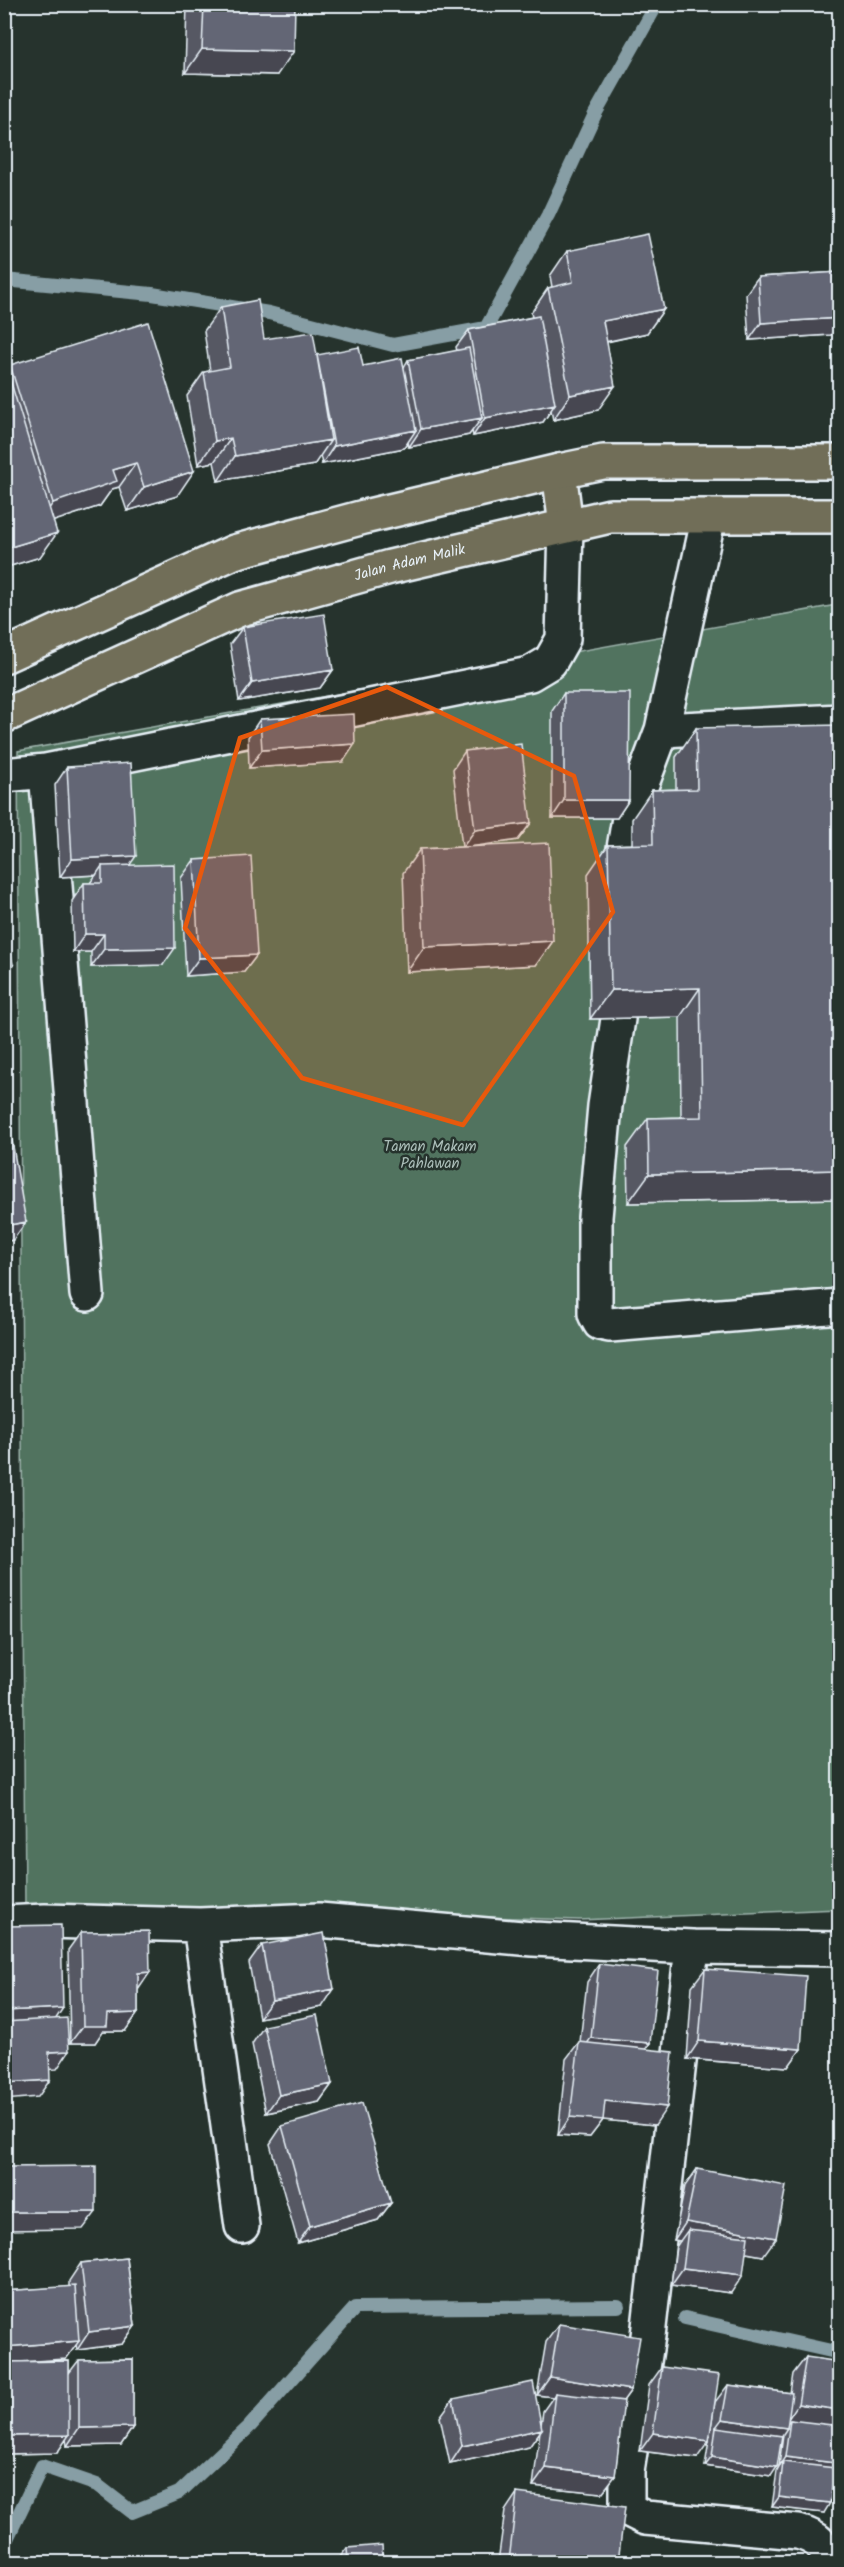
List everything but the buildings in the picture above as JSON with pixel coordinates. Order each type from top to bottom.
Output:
[{"type":"main road","points":[[4,656],[234,552],[364,517],[559,471],[603,462],[840,462]]},
{"type":"main road","points":[[559,471],[566,526]]},
{"type":"main road","name":"Jalan Adam Malik","points":[[4,716],[240,609],[390,567],[610,516],[840,516]]},
{"type":"street","points":[[620,873],[629,818],[662,730],[710,516]]},
{"type":"street","points":[[4,775],[46,771],[530,674],[550,662],[563,639],[566,526]]},
{"type":"street","points":[[662,730],[840,721]]},
{"type":"street","points":[[46,771],[87,1294]]},
{"type":"street","points":[[618,1019],[606,1106],[595,1217],[595,1314],[600,1323],[610,1325],[840,1306]]},
{"type":"street","points":[[4,1923],[45,1921],[200,1925],[319,1920],[533,1939],[692,1947],[840,1949]]},
{"type":"street","points":[[200,1925],[242,2226]]},
{"type":"street","points":[[692,1947],[648,2336],[627,2471],[627,2504],[635,2515],[645,2518],[798,2532],[814,2537],[824,2546],[830,2562]]},
{"type":"highlighted area","points":[[387,687],[574,776],[613,912],[463,1125],[302,1078],[185,928],[240,738]]},
{"type":"green space","name":"Taman Makam Pahlawan","points":[[837,605],[840,834],[839,1909],[579,1920],[223,1909],[25,1912],[18,751]]},
{"type":"waterway","points":[[4,280],[152,294],[269,313],[393,345],[486,328],[548,215],[595,114],[657,4]]},
{"type":"waterway","points":[[4,2545],[42,2466],[97,2485],[132,2512],[179,2493],[250,2426],[355,2308],[618,2306]]},
{"type":"waterway","points":[[685,2318],[840,2353]]}]
